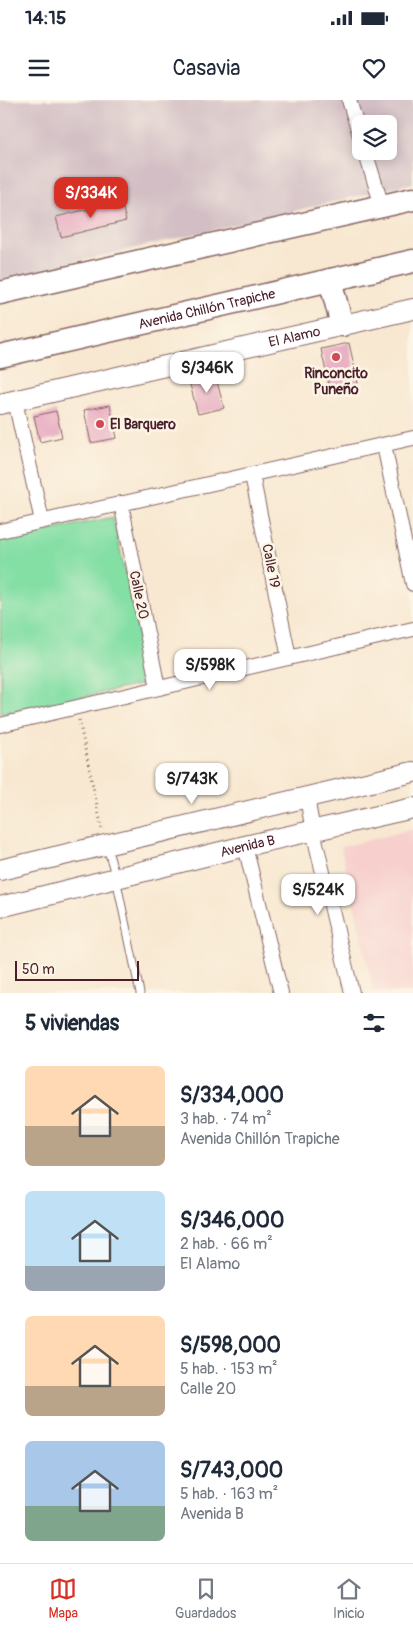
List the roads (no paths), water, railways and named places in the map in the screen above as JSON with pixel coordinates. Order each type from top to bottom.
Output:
[{"type":"main road","points":[[0,293],[413,199]]},
{"type":"main road","name":"Avenida Chillón Trapiche","points":[[0,356],[413,260]]},
{"type":"main road","points":[[330,280],[342,325]]},
{"type":"street","points":[[349,100],[354,115]]},
{"type":"street","points":[[368,160],[382,206]]},
{"type":"street","name":"El Alamo","points":[[7,403],[413,309]]},
{"type":"street","points":[[7,403],[42,521]]},
{"type":"street","points":[[0,531],[120,502],[252,475],[413,438]]},
{"type":"street","points":[[384,445],[413,584]]},
{"type":"street","name":"Calle 19","points":[[252,475],[289,658]]},
{"type":"street","name":"Calle 20","points":[[120,502],[158,688]]},
{"type":"street","points":[[0,725],[413,629]]},
{"type":"street","points":[[0,870],[413,772]]},
{"type":"street","points":[[307,798],[313,831],[352,993]]},
{"type":"street","name":"Avenida B","points":[[0,907],[245,846],[413,808]]},
{"type":"street","points":[[245,846],[281,993]]},
{"type":"lane","points":[[106,844],[116,878],[140,993]]},
{"type":"place","name":"Rinconcito Puneño","points":[[336,357]]},
{"type":"place","name":"El Barquero","points":[[100,424]]}]
